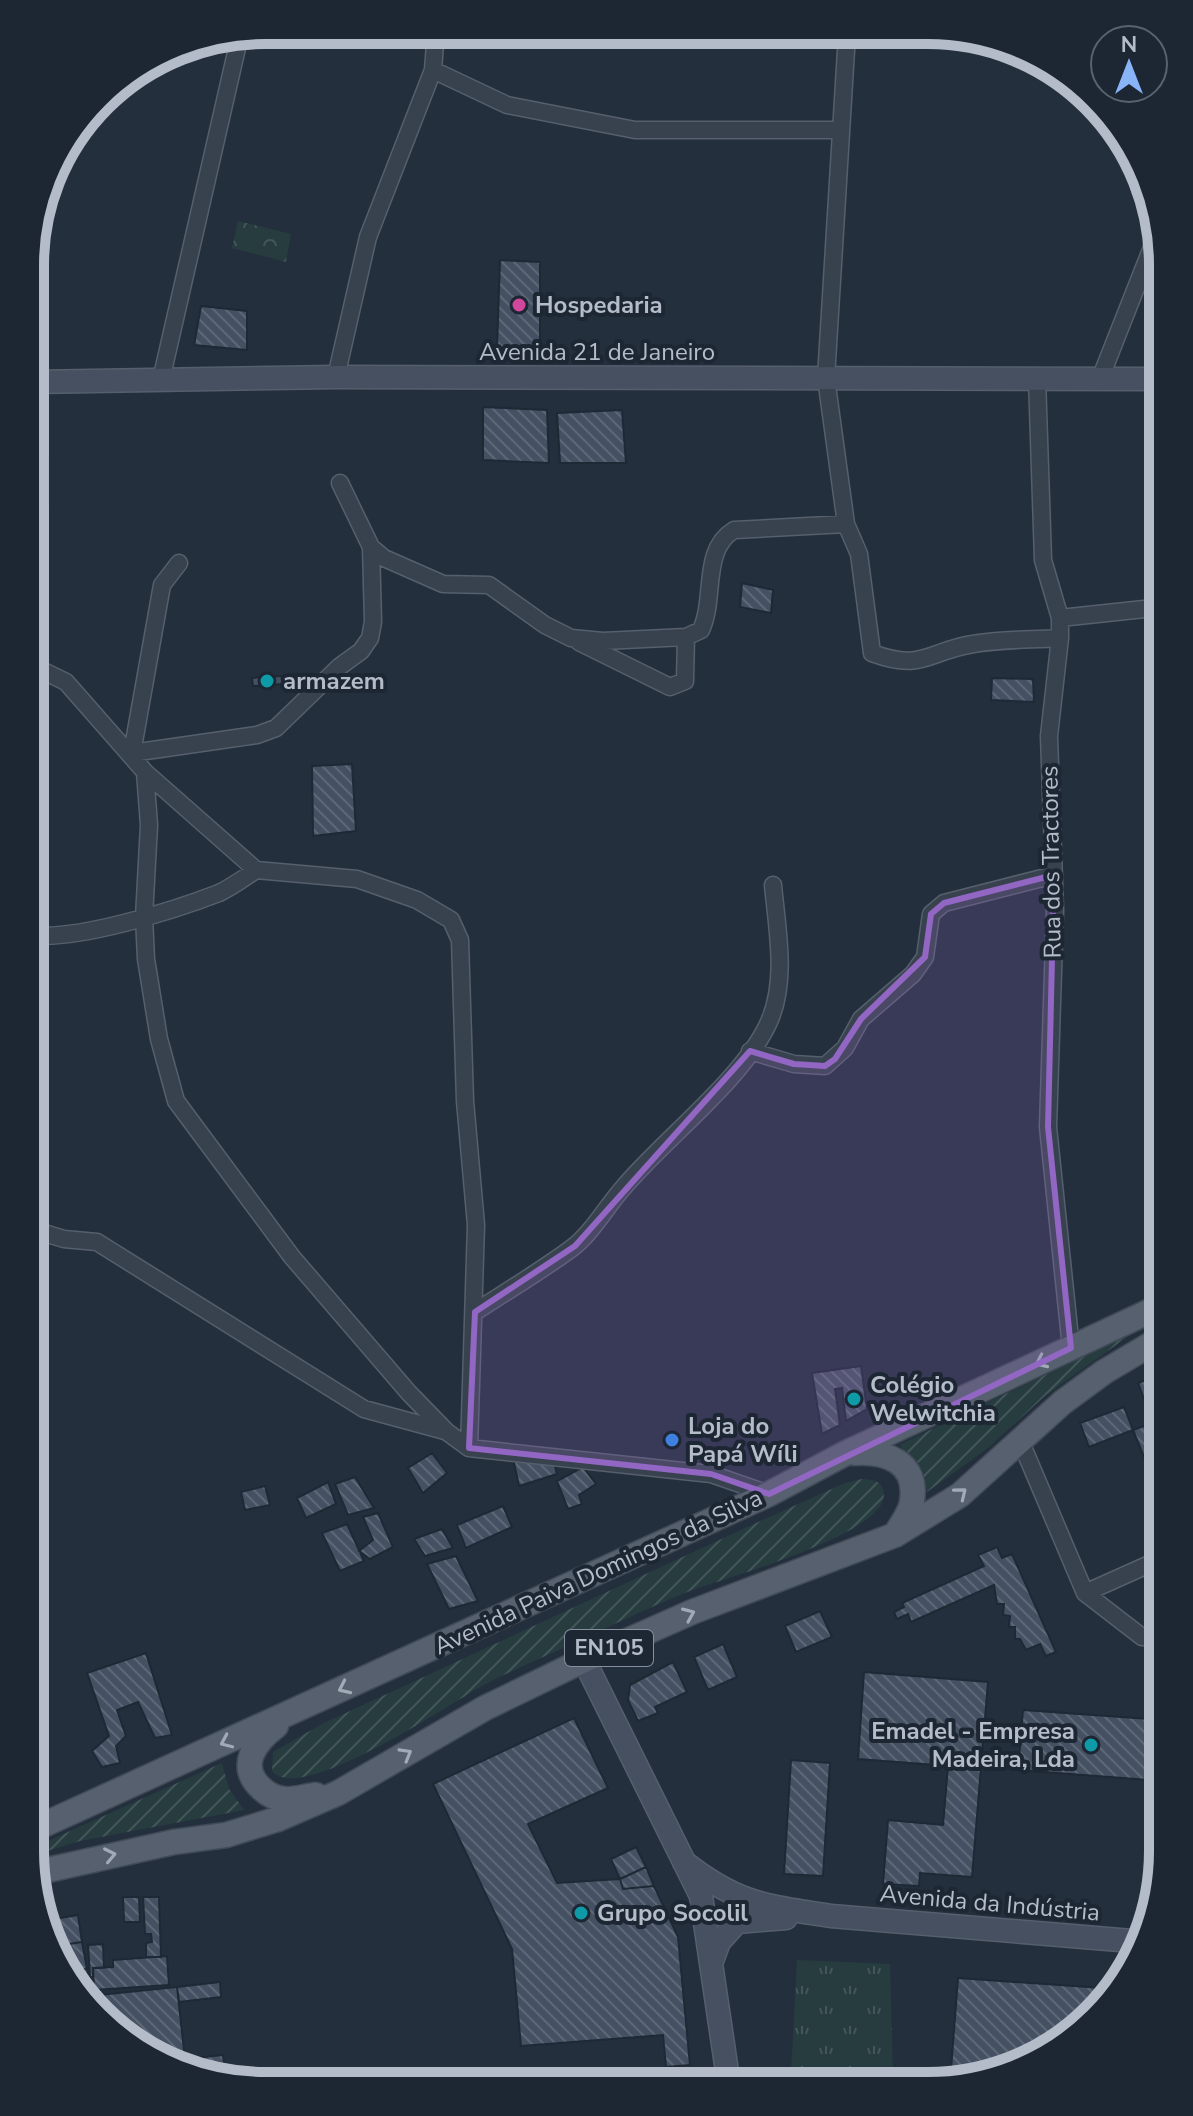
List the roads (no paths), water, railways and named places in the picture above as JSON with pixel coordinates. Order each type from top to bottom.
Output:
[{"type":"main road","name":"Avenida 21 de Janeiro","points":[[44,382],[336,377],[1149,379]]},
{"type":"main road","name":"Avenida Paiva Domingos da Silva","points":[[44,1825],[769,1494],[846,1453],[1149,1312]]},
{"type":"main road","name":"EN105","points":[[45,1870],[174,1842],[226,1835],[278,1819],[338,1793],[485,1708],[584,1660],[692,1612],[895,1535],[960,1495],[1094,1379],[1149,1346]]},
{"type":"main road","points":[[846,1453],[879,1451],[904,1467],[912,1482],[912,1503],[895,1535]]},
{"type":"main road","points":[[584,1660],[701,1896],[727,2072]]},
{"type":"main road","points":[[297,1710],[263,1736],[251,1753],[248,1768],[253,1781],[267,1794],[284,1799],[338,1793]]},
{"type":"main road","name":"Avenida da Indústria","points":[[684,1862],[718,1888],[747,1900],[831,1916],[1130,1941]]},
{"type":"main road","name":"Avenida da Indústria","points":[[712,1961],[719,1942],[737,1922],[831,1916]]},
{"type":"street","points":[[336,377],[368,237],[433,70],[435,44]]},
{"type":"street","points":[[846,44],[826,378],[846,524],[859,554],[872,653],[896,662],[920,661],[970,644],[1060,638]]},
{"type":"street","points":[[161,380],[238,46]]},
{"type":"street","points":[[433,70],[507,105],[635,130],[840,130]]},
{"type":"street","points":[[1100,379],[1148,256]]},
{"type":"street","name":"Rua dos Tractores","points":[[1037,378],[1043,560],[1060,618],[1049,736],[1054,875],[1048,1127],[1071,1348]]},
{"type":"street","points":[[340,483],[371,547],[384,558],[443,584],[489,585],[545,625],[670,687],[685,681],[686,637]]},
{"type":"street","points":[[571,638],[603,641],[686,637],[701,630],[708,616],[715,549],[722,537],[734,530],[846,524]]},
{"type":"street","points":[[132,753],[257,735],[276,728],[339,667],[361,651],[370,638],[373,622],[371,547]]},
{"type":"street","points":[[132,753],[162,585],[179,563]]},
{"type":"street","points":[[1060,618],[1149,608]]},
{"type":"street","points":[[44,671],[66,682],[132,753],[145,772],[256,870],[357,879],[417,900],[451,920],[460,940],[465,1101],[476,1225],[475,1312],[469,1358],[469,1448]]},
{"type":"street","points":[[145,772],[149,825],[144,917],[146,959],[159,1039],[176,1101],[292,1257],[447,1432],[469,1448],[711,1474],[769,1494]]},
{"type":"street","points":[[44,934],[77,933],[144,917],[220,893],[256,870]]},
{"type":"street","points":[[750,1051],[794,1064],[825,1066],[845,1048],[861,1019],[913,974],[925,957],[931,914],[944,903],[1054,875]]},
{"type":"street","points":[[475,1312],[575,1246],[623,1188],[728,1079],[750,1051],[768,1024],[777,991],[779,959],[773,885]]},
{"type":"street","points":[[44,1233],[64,1239],[97,1242],[364,1409],[447,1432]]},
{"type":"street","points":[[1020,1440],[1085,1593],[1142,1637],[1149,1637]]},
{"type":"street","points":[[1085,1593],[1149,1564]]},
{"type":"place","name":"Hospedaria","points":[[519,305]]},
{"type":"place","name":"armazem","points":[[267,681]]},
{"type":"place","name":"Colégio Welwitchia","points":[[854,1399]]},
{"type":"place","name":"Loja do Papá Wíli","points":[[672,1440]]},
{"type":"place","name":"Emadel - Empresa Madeira, Lda","points":[[1091,1745]]},
{"type":"place","name":"Grupo Socolil","points":[[581,1913]]}]
